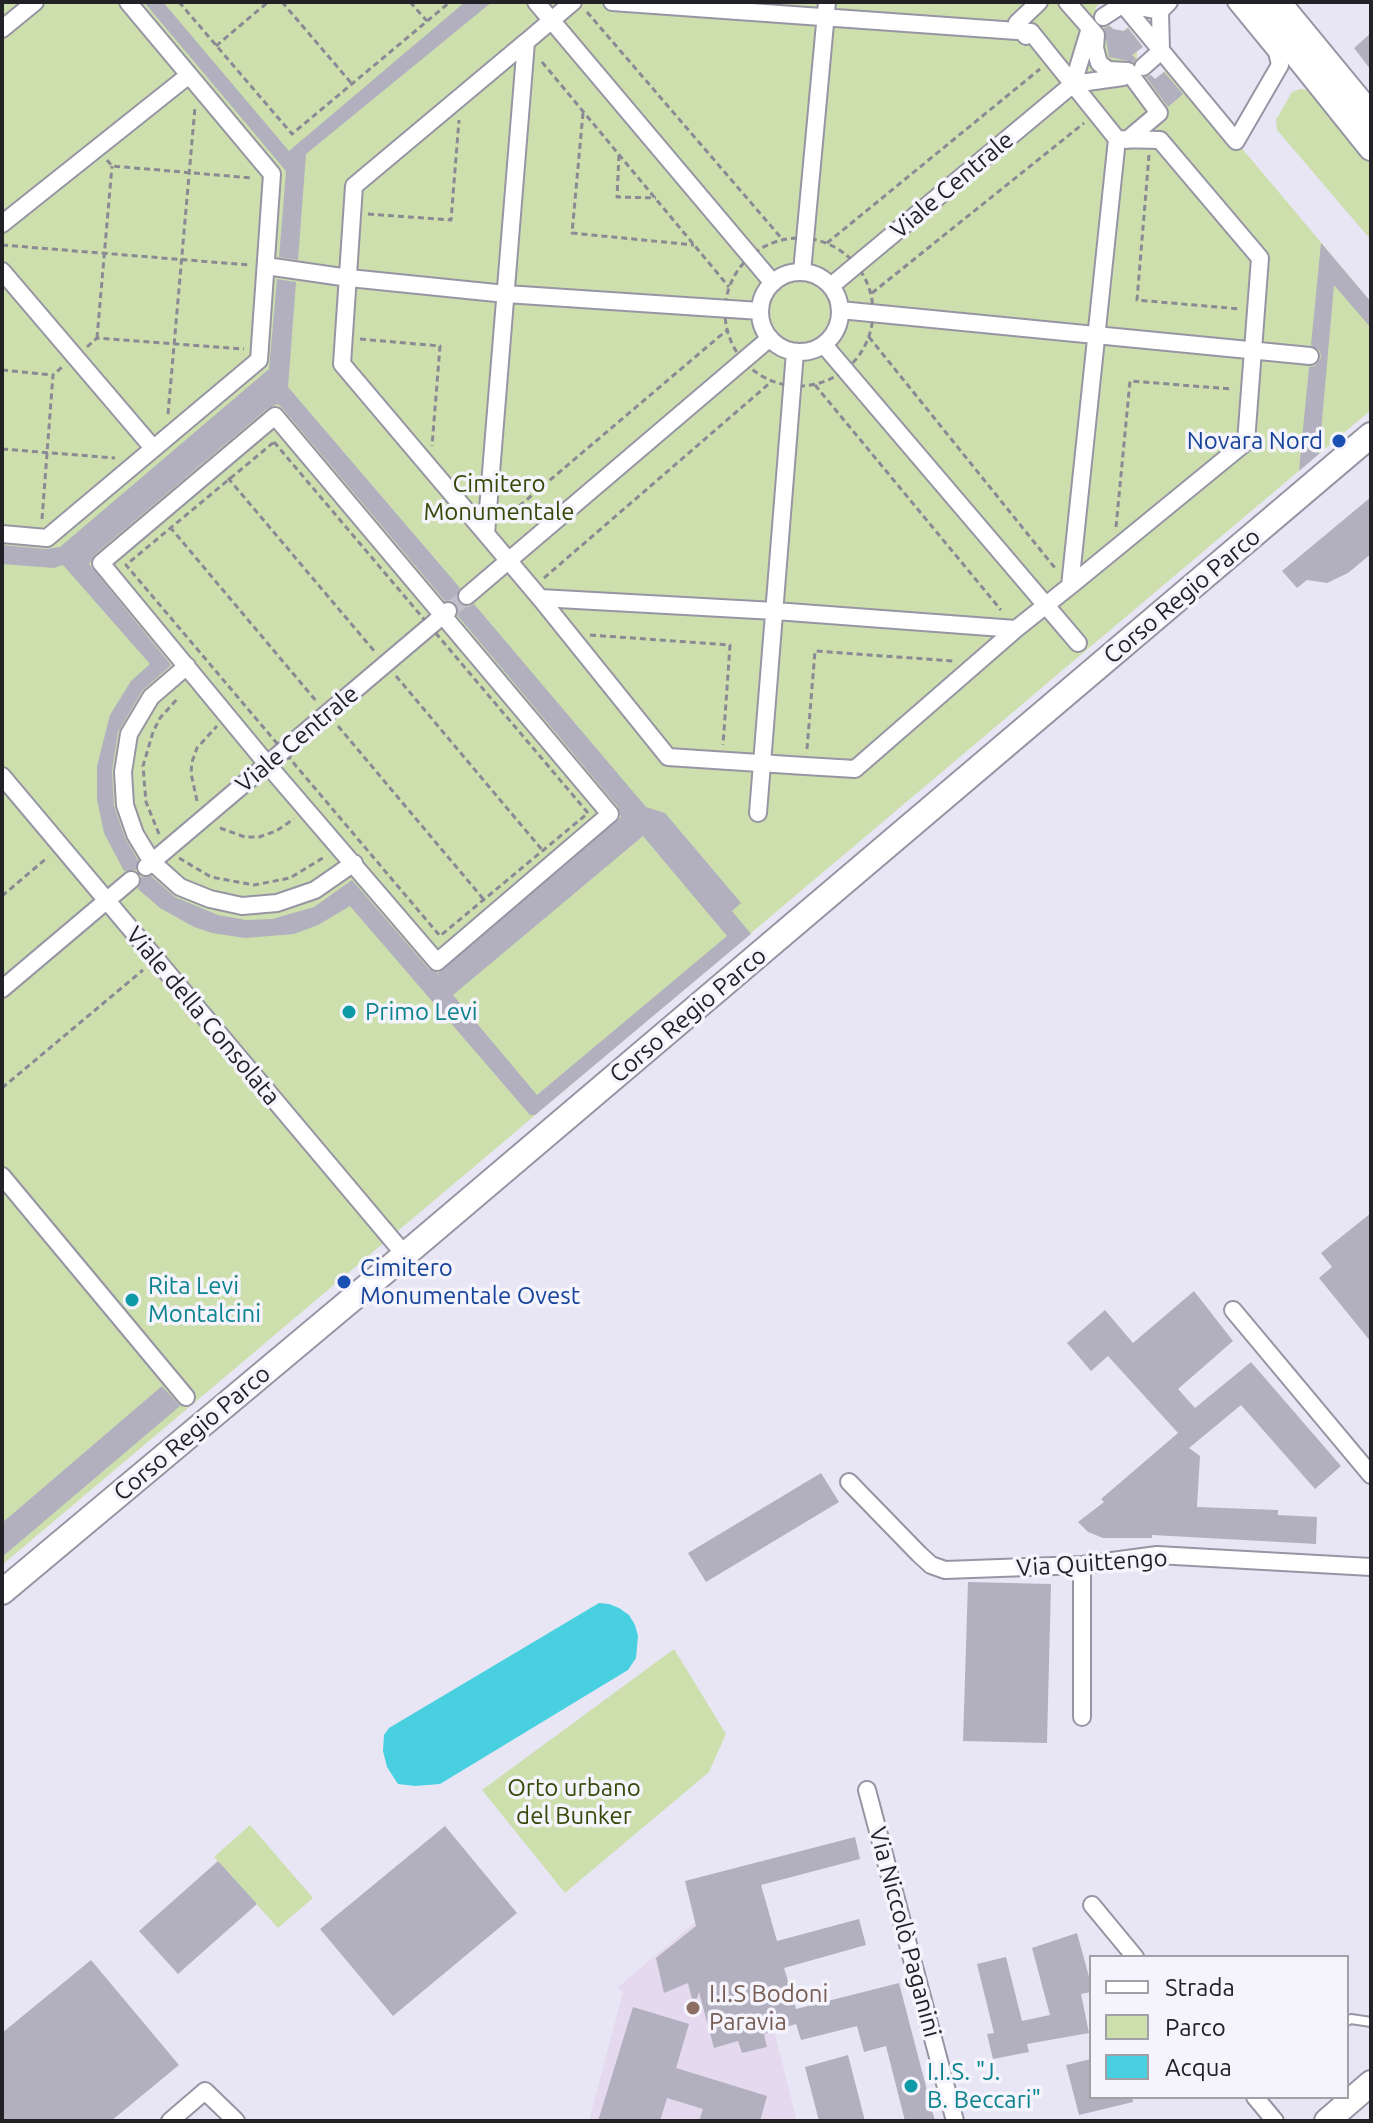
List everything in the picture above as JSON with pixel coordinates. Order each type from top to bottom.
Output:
[{"type":"street","points":[[2,29],[35,2]]},
{"type":"street","points":[[2,534],[47,538],[259,360],[272,174],[128,2]]},
{"type":"street","points":[[536,2],[773,283]]},
{"type":"street","points":[[576,2],[354,186],[342,364],[430,465],[668,757],[855,769],[1016,629],[1246,442],[1260,258],[1160,140],[1121,141],[1092,116],[1026,32],[826,10],[612,2]]},
{"type":"street","points":[[1026,32],[1037,2]]},
{"type":"street","points":[[1067,2],[1097,22]]},
{"type":"street","points":[[1122,3],[1236,141],[1280,65],[1277,52],[1236,2]]},
{"type":"street","points":[[1254,2],[1286,11],[1371,115]]},
{"type":"street","points":[[1122,3],[1165,6],[1161,51],[1138,72],[1071,86],[1097,22],[1122,3]]},
{"type":"street","points":[[802,272],[826,10]]},
{"type":"street","points":[[1286,11],[1371,148]]},
{"type":"street","points":[[1097,22],[1095,48],[1099,63],[1108,70],[1138,72]]},
{"type":"street","points":[[1026,32],[1048,62],[1121,141]]},
{"type":"street","points":[[486,534],[526,42]]},
{"type":"street","points":[[1070,586],[1121,141],[1159,113],[1138,72]]},
{"type":"street","points":[[2,224],[98,147],[193,79]]},
{"type":"street","name":"Viale Centrale","points":[[831,286],[1071,86]]},
{"type":"street","points":[[266,266],[506,294],[760,311]]},
{"type":"street","points":[[2,271],[159,443]]},
{"type":"street","points":[[802,272],[821,278],[831,286],[838,297],[839,323],[824,345],[795,352],[779,346],[770,338],[760,311],[765,293],[773,283],[783,276],[802,272]]},
{"type":"street","points":[[840,310],[1310,356]]},
{"type":"street","points":[[467,596],[770,338]]},
{"type":"street","points":[[824,345],[1078,643]]},
{"type":"street","points":[[758,813],[795,352]]},
{"type":"street","points":[[275,416],[446,613],[610,814],[437,962],[267,764],[101,563],[275,416]]},
{"type":"street","name":"Corso Regio Parco","points":[[2,1592],[405,1255],[1371,435]]},
{"type":"street","points":[[536,593],[1016,629]]},
{"type":"street","name":"Viale Centrale","points":[[148,865],[446,613]]},
{"type":"street","points":[[187,666],[151,697],[129,734],[123,772],[125,805],[148,865],[180,887],[210,899],[242,906],[277,903],[315,890],[354,863]]},
{"type":"street","name":"Viale della Consolata","points":[[2,776],[405,1255]]},
{"type":"street","points":[[2,989],[131,880]]},
{"type":"street","points":[[2,1176],[186,1397]]},
{"type":"street","points":[[1233,1310],[1371,1475]]},
{"type":"street","name":"Via Quittengo","points":[[849,1482],[919,1554],[931,1565],[945,1570],[1082,1565],[1157,1555],[1371,1567]]},
{"type":"street","points":[[1082,1565],[1082,1717]]},
{"type":"street","name":"Via Niccolò Paganini","points":[[867,1790],[955,2121]]},
{"type":"street","points":[[1092,1905],[1133,1955]]},
{"type":"street","points":[[1349,2098],[1371,2083]]},
{"type":"street","points":[[170,2121],[205,2091],[236,2121]]},
{"type":"street","points":[[1257,2099],[1275,2121]]},
{"type":"lane","points":[[1349,2020],[1371,2022]]},
{"type":"path","points":[[179,2],[292,134],[450,2]]},
{"type":"path","points":[[216,46],[268,2]]},
{"type":"path","points":[[282,2],[352,84]]},
{"type":"path","points":[[410,2],[427,21]]},
{"type":"path","points":[[576,2],[783,240]]},
{"type":"path","points":[[526,42],[729,287]]},
{"type":"path","points":[[827,243],[1048,62]]},
{"type":"path","points":[[159,443],[181,259],[193,79]]},
{"type":"path","points":[[353,213],[451,220],[461,96]]},
{"type":"path","points":[[583,111],[572,233],[694,245]]},
{"type":"path","points":[[871,294],[1092,116]]},
{"type":"path","points":[[1150,140],[1137,300],[1255,310]]},
{"type":"path","points":[[97,338],[112,166],[98,147]]},
{"type":"path","points":[[619,155],[617,197],[656,198]]},
{"type":"path","points":[[112,166],[272,179]]},
{"type":"path","points":[[806,238],[827,243],[856,265],[871,294],[873,313],[869,337],[863,350],[846,370],[815,385],[792,386],[772,381],[743,361],[727,330],[725,309],[734,276],[750,257],[760,249],[783,240],[806,238]]},
{"type":"path","points":[[2,245],[266,266]]},
{"type":"path","points":[[486,534],[727,330]]},
{"type":"path","points":[[869,337],[1070,586]]},
{"type":"path","points":[[344,338],[440,346],[430,465]]},
{"type":"path","points":[[2,370],[53,375]]},
{"type":"path","points":[[536,593],[772,381]]},
{"type":"path","points":[[1113,550],[1130,381],[1249,391]]},
{"type":"path","points":[[815,385],[1016,629]]},
{"type":"path","points":[[2,449],[139,460]]},
{"type":"path","points":[[569,633],[730,645],[722,761]]},
{"type":"path","points":[[805,766],[815,651],[977,663]]},
{"type":"path","points":[[2,896],[60,846]]},
{"type":"path","points":[[2,1088],[155,960]]},
{"type":"shaded area","name":"I.I.S Bodoni Paravia","points":[[717,1904],[767,1906],[790,1988],[765,1996],[797,2121],[589,2121],[623,1992],[618,1987]]},
{"type":"green space","name":"Cimitero Monumentale","points":[[2,2],[1101,2],[1095,8],[1113,29],[1122,32],[1128,27],[1143,47],[1137,51],[1137,59],[1154,80],[1172,65],[1371,302],[1371,410],[2,1565]]},
{"type":"green space","points":[[1310,90],[1371,160],[1371,240],[1277,130],[1276,120],[1292,92]]},
{"type":"green space","name":"Orto urbano del Bunker","points":[[674,1649],[726,1734],[709,1772],[565,1893],[482,1790]]},
{"type":"green space","points":[[250,1825],[313,1898],[278,1928],[214,1857]]},
{"type":"water","points":[[599,1603],[619,1608],[629,1615],[635,1625],[638,1636],[636,1658],[628,1670],[440,1784],[398,1784],[387,1767],[383,1751],[384,1735],[389,1728]]},
{"type":"building","points":[[144,2],[163,2],[289,151],[465,2],[492,2],[306,154],[298,260],[279,257],[286,171]]},
{"type":"building","points":[[1110,26],[1124,31],[1128,28],[1143,47],[1132,55],[1136,59],[1134,62],[1109,57],[1104,28]]},
{"type":"building","points":[[1371,33],[1371,70],[1354,48]]},
{"type":"building","points":[[1164,72],[1183,94],[1168,107],[1146,77],[1151,75],[1155,79]]},
{"type":"building","points":[[1321,243],[1371,302],[1371,328],[1334,285],[1319,454],[1299,471],[1309,367],[1315,366],[1321,358],[1320,351],[1311,345]]},
{"type":"building","points":[[277,279],[296,282],[288,387],[460,588],[456,597],[459,604],[468,607],[474,604],[646,807],[665,813],[741,903],[732,911],[751,934],[535,1115],[530,1115],[350,906],[318,925],[294,934],[245,938],[194,927],[160,908],[138,889],[141,877],[151,876],[175,897],[218,915],[246,920],[272,919],[314,907],[352,880],[429,969],[438,973],[621,817],[618,807],[458,616],[457,605],[451,600],[445,601],[283,409],[278,404],[268,408],[94,555],[89,564],[171,665],[142,691],[118,732],[112,771],[114,806],[125,838],[138,860],[136,870],[124,871],[104,833],[97,799],[97,766],[110,715],[131,681],[150,664],[63,565],[54,568],[2,564],[2,545],[46,549],[60,547],[269,369]],"holes":[[[643,836],[727,936],[537,1095],[453,995]]]},
{"type":"building","points":[[1371,497],[1371,554],[1348,573],[1327,583],[1307,580],[1297,588],[1282,571]]},
{"type":"building","points":[[1371,1213],[1371,1342],[1319,1278],[1332,1267],[1321,1253]]},
{"type":"building","points":[[1194,1291],[1233,1341],[1178,1389],[1195,1408],[1251,1362],[1341,1466],[1315,1489],[1241,1405],[1189,1448],[1200,1456],[1197,1507],[1278,1510],[1278,1515],[1317,1517],[1316,1544],[1152,1535],[1152,1538],[1103,1538],[1088,1532],[1078,1522],[1178,1433],[1108,1356],[1091,1371],[1067,1343],[1105,1310],[1133,1343]]},
{"type":"building","points":[[162,1386],[180,1406],[2,1557],[2,1523]]},
{"type":"building","points":[[821,1473],[839,1502],[706,1582],[688,1553]]},
{"type":"building","points":[[968,1582],[1051,1584],[1047,1743],[963,1741]]},
{"type":"building","points":[[445,1826],[517,1913],[393,2016],[320,1929]]},
{"type":"building","points":[[855,1837],[860,1859],[761,1885],[777,1941],[859,1919],[866,1945],[784,1968],[796,2009],[899,1983],[935,2121],[905,2121],[886,2046],[864,2052],[857,2026],[801,2040],[796,2024],[764,2034],[767,2047],[742,2053],[738,2041],[714,2048],[699,1992],[694,2007],[688,1983],[664,1993],[656,1958],[696,1926],[685,1881]]},
{"type":"building","points":[[218,1861],[257,1904],[178,1974],[139,1931]]},
{"type":"building","points":[[1077,1933],[1089,1977],[1089,1992],[1081,1994],[1089,2033],[1027,2044],[1029,2052],[993,2059],[987,2034],[994,2033],[977,1964],[1006,1957],[1022,2021],[1050,2015],[1032,1948]]},
{"type":"building","points":[[91,1960],[179,2065],[111,2121],[2,2121],[2,2033]]},
{"type":"building","points":[[633,2007],[689,2024],[676,2068],[767,2096],[760,2121],[699,2121],[703,2109],[667,2098],[660,2121],[598,2121]]},
{"type":"building","points":[[848,2055],[865,2121],[819,2121],[805,2067]]},
{"type":"building","points":[[1089,2059],[1089,2099],[1132,2099],[1133,2102],[1079,2115],[1066,2065]]},
{"type":"tunnel","points":[[450,610],[467,596]]},
{"type":"place","name":"Novara Nord","points":[[1339,441]]},
{"type":"place","name":"Primo Levi","points":[[349,1012]]},
{"type":"place","name":"Cimitero Monumentale Ovest","points":[[344,1282]]},
{"type":"place","name":"Rita Levi Montalcini","points":[[132,1300]]},
{"type":"place","name":"I.I.S Bodoni Paravia","points":[[693,2008]]},
{"type":"place","name":"I.I.S. \"J. B. Beccari\"","points":[[911,2086]]}]
